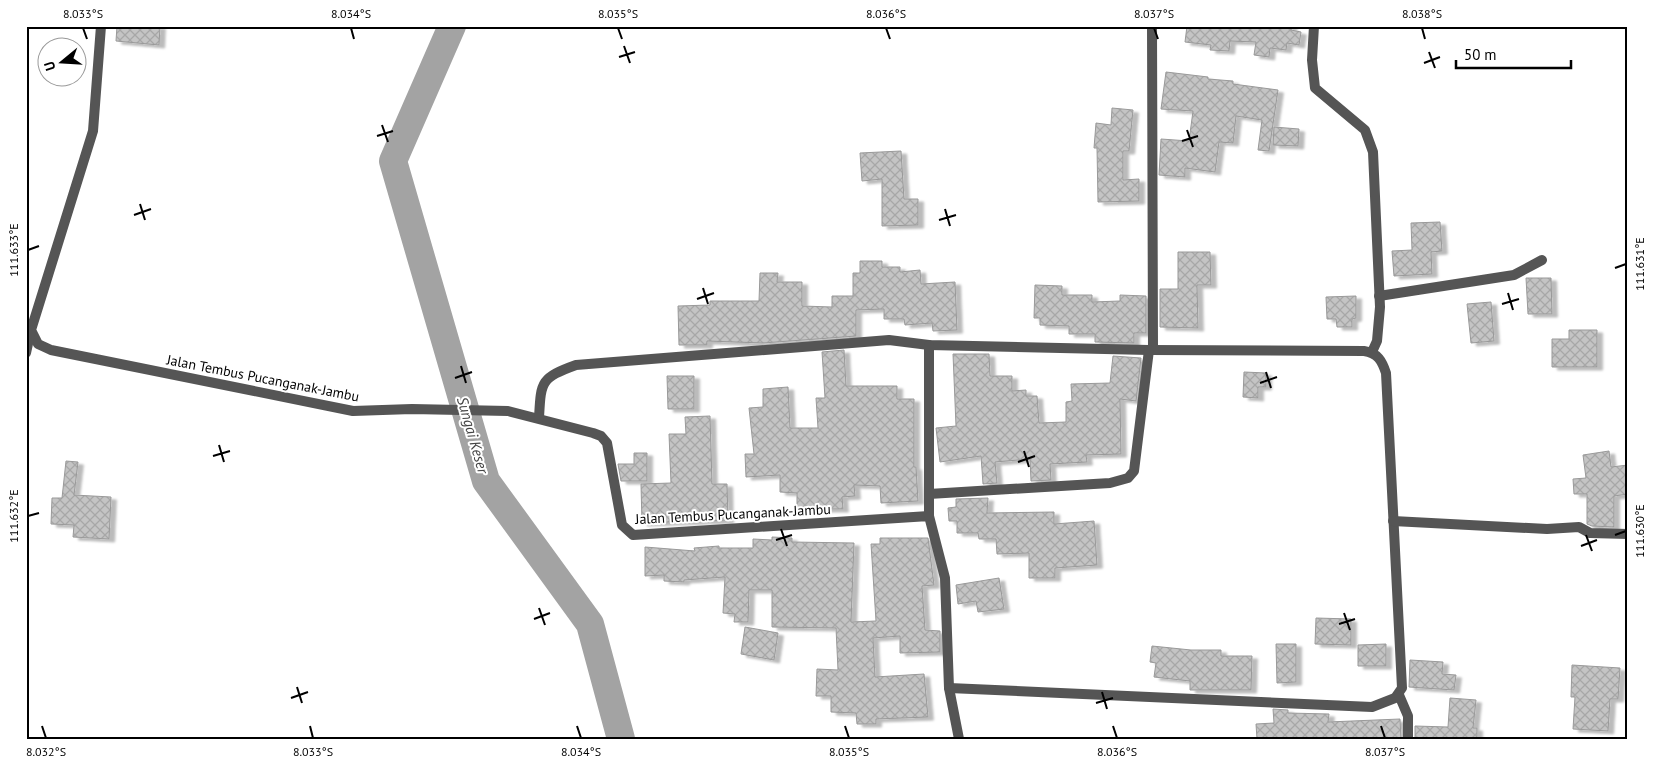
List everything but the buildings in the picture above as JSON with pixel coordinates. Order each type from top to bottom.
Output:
[{"type":"street","points":[[26,353],[31,330],[93,131],[100,26]]},
{"type":"street","points":[[929,494],[1110,483],[1128,478],[1134,472],[1151,350],[1152,26]]},
{"type":"street","points":[[1314,26],[1312,60],[1315,88],[1365,130],[1372,152],[1379,296],[1377,341],[1372,352]]},
{"type":"street","points":[[1379,296],[1514,275],[1542,260]]},
{"type":"street","name":"Jalan Tembus Pucanganak-Jambu","points":[[31,330],[38,344],[50,350],[353,412],[412,409],[508,411],[601,436],[607,443],[622,524],[633,536],[929,516]]},
{"type":"street","points":[[539,418],[541,389],[546,380],[556,373],[576,365],[890,340],[929,345],[1372,352],[1382,362],[1386,373],[1402,688],[1399,695],[1380,705],[1372,706],[949,688]]},
{"type":"street","points":[[929,345],[929,516],[945,578],[949,688],[959,739]]},
{"type":"street","points":[[1393,521],[1547,529],[1579,527],[1590,533],[1628,534]]},
{"type":"street","points":[[1399,695],[1408,716],[1408,739]]},
{"type":"waterway","name":"Sungai Keser","points":[[452,26],[393,161],[486,481],[590,624],[621,739]]}]
